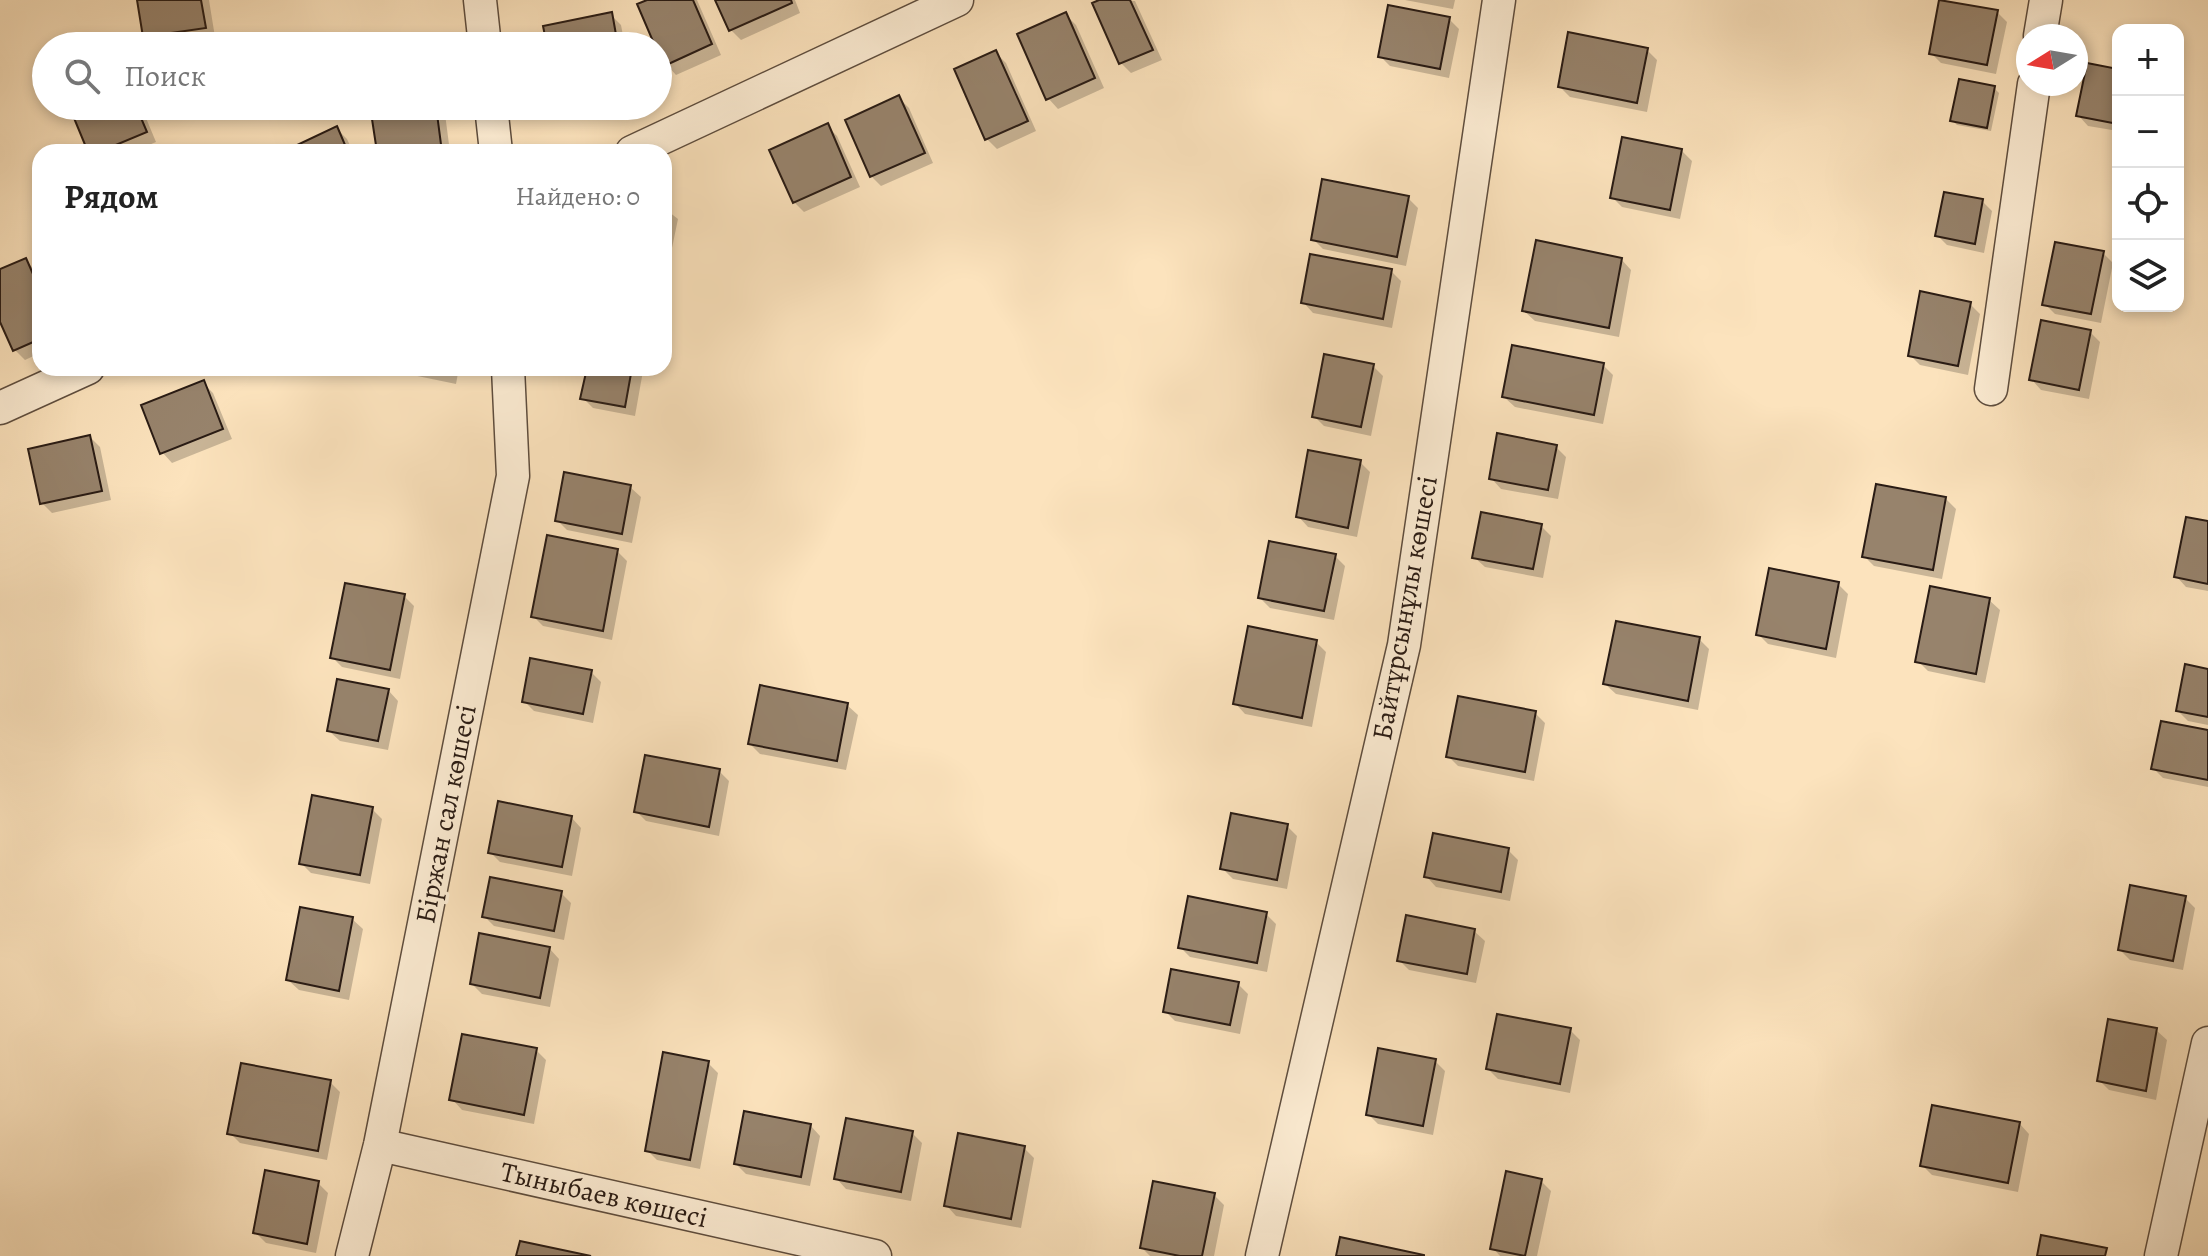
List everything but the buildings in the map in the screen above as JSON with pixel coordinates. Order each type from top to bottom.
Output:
[{"type":"street","points":[[480,0],[483,32]]},
{"type":"street","points":[[649,144],[957,0]]},
{"type":"street","name":"Байтұрсынұлы көшесі","points":[[1262,1256],[1404,645],[1499,0]]},
{"type":"street","points":[[2042,24],[2046,0]]},
{"type":"street","points":[[1991,389],[2032,96]]},
{"type":"street","points":[[493,120],[495,144]]},
{"type":"street","points":[[0,408],[70,376]]},
{"type":"street","name":"Біржан сал көшесі","points":[[352,1256],[380,1145],[513,476],[508,376]]},
{"type":"street","points":[[2161,1256],[2208,1043]]},
{"type":"street","name":"Тыныбаев көшесі","points":[[380,1145],[875,1256]]}]
